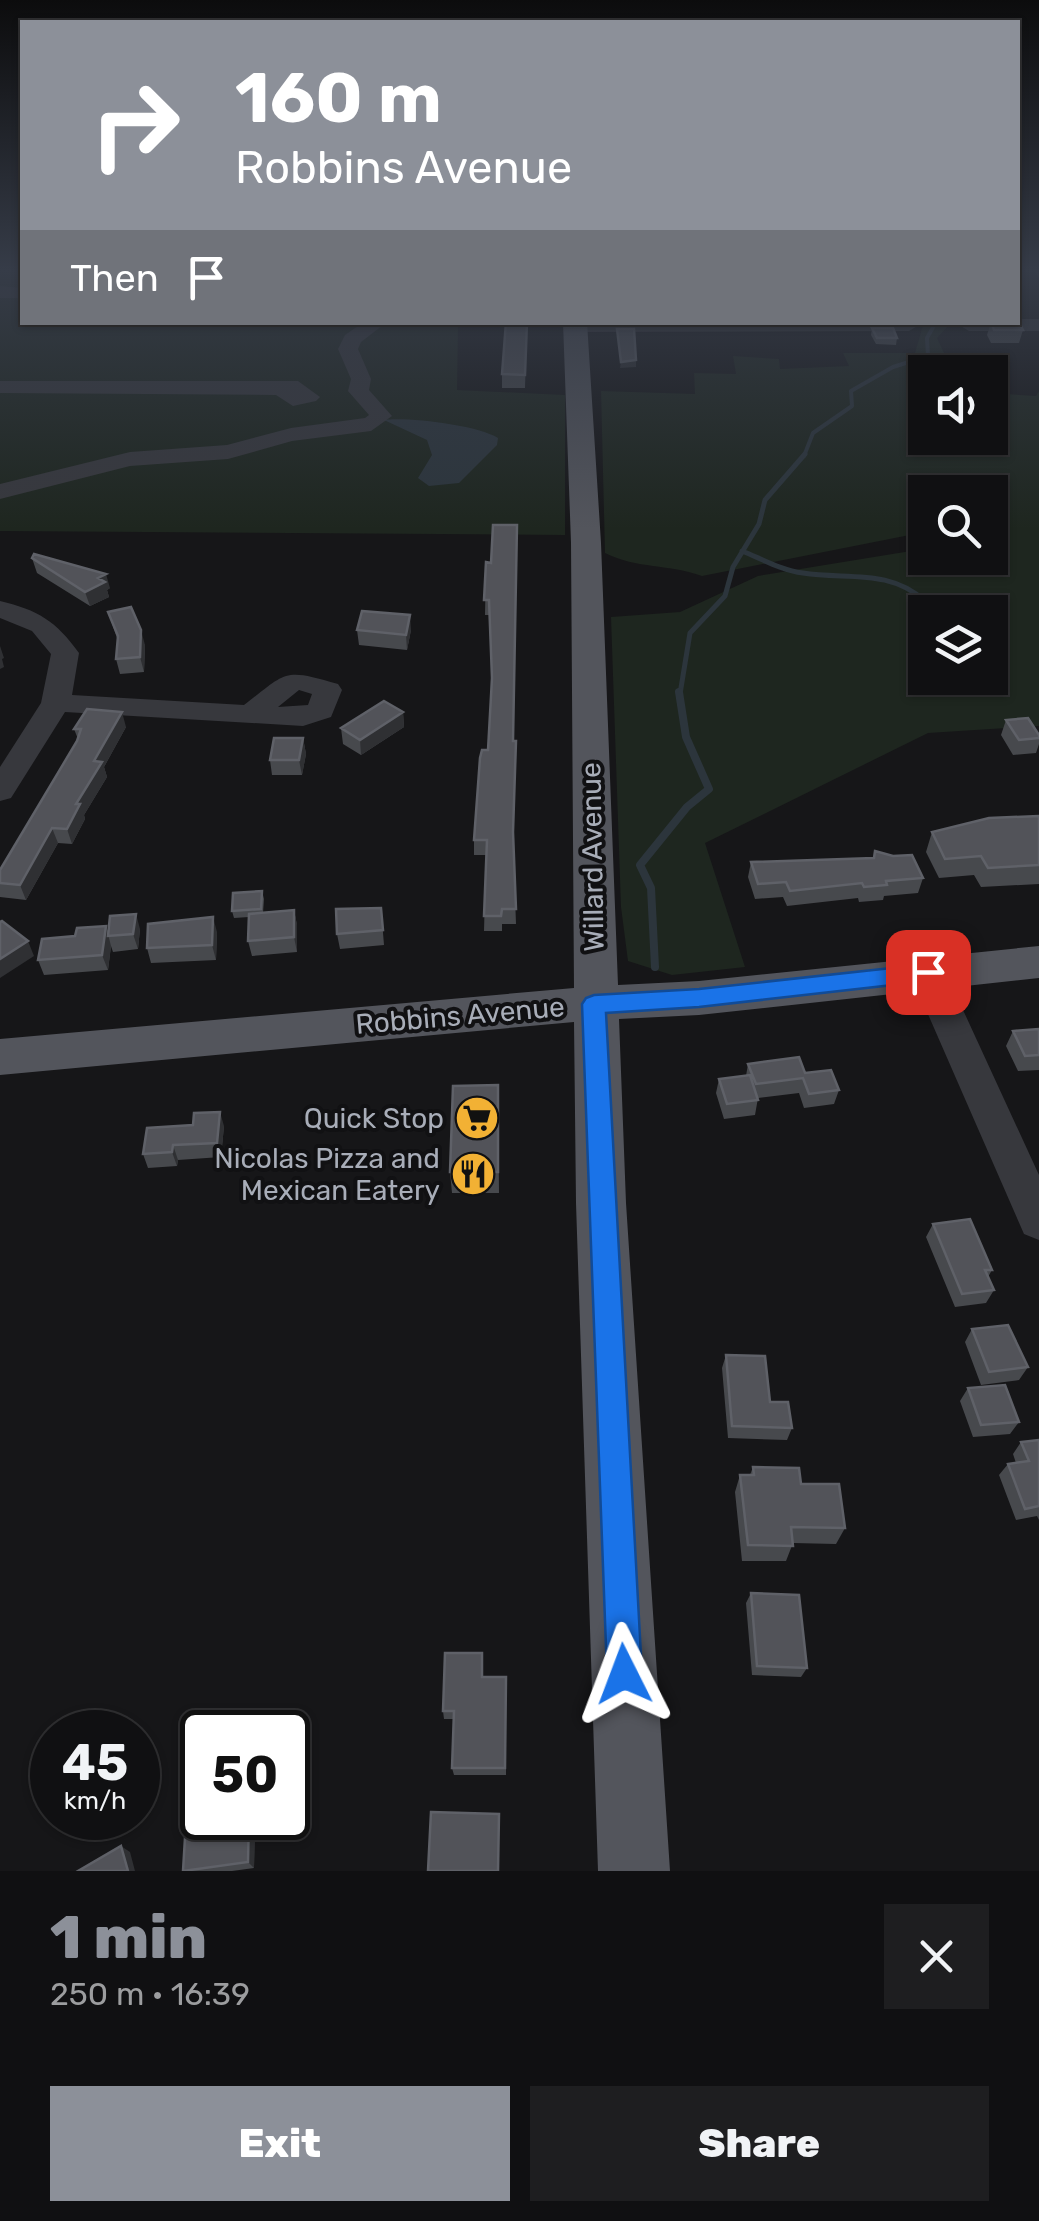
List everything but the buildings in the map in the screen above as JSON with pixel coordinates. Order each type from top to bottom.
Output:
[{"type":"main road","name":"Willard Avenue","points":[[577,355],[586,543],[594,1004],[634,1871]]},
{"type":"main road","name":"Robbins Avenue","points":[[0,1057],[348,1023],[699,998],[1039,962]]},
{"type":"street","points":[[0,492],[58,474],[130,459],[228,452],[291,435],[370,424],[382,416],[358,391],[361,379],[351,355]]},
{"type":"street","points":[[0,387],[281,388]]},
{"type":"street","points":[[0,609],[42,624],[66,654],[56,703],[0,790]]},
{"type":"street","points":[[56,703],[252,713]]},
{"type":"street","points":[[928,972],[1039,1221]]},
{"type":"shaded area","points":[[0,355],[458,355],[457,390],[565,395],[565,535],[0,531]]},
{"type":"shaded area","points":[[844,355],[908,355],[908,455],[1008,455],[1008,394],[1036,396],[1039,391],[1039,726],[928,733],[705,843],[745,967],[672,975],[628,961],[621,907],[611,617],[680,612],[758,576],[908,551],[908,575],[1008,575],[1008,475],[908,475],[908,535],[702,576],[605,553],[601,391],[695,394],[694,373],[736,374],[733,356],[779,359],[780,369],[849,366]]},
{"type":"shaded area","points":[[384,420],[459,426],[498,438],[497,445],[459,483],[429,486],[418,478],[432,455],[427,440]]},
{"type":"waterway","points":[[805,454],[813,433],[852,406],[851,391],[893,367],[928,355]]},
{"type":"waterway","points":[[743,551],[759,524],[765,500],[805,454]]},
{"type":"waterway","points":[[680,694],[690,633],[725,596],[733,567],[743,551]]},
{"type":"waterway","points":[[743,551],[795,572],[882,579],[917,595]]},
{"type":"waterway","points":[[655,967],[651,888],[640,865],[687,807],[709,789],[686,737],[679,692]]},
{"type":"place","name":"Quick Stop","points":[[477,1118]]},
{"type":"place","name":"Nicolas Pizza and Mexican Eatery","points":[[473,1174]]},
{"type":"route","points":[[624,1674],[594,1004],[699,998],[928,972]]}]
